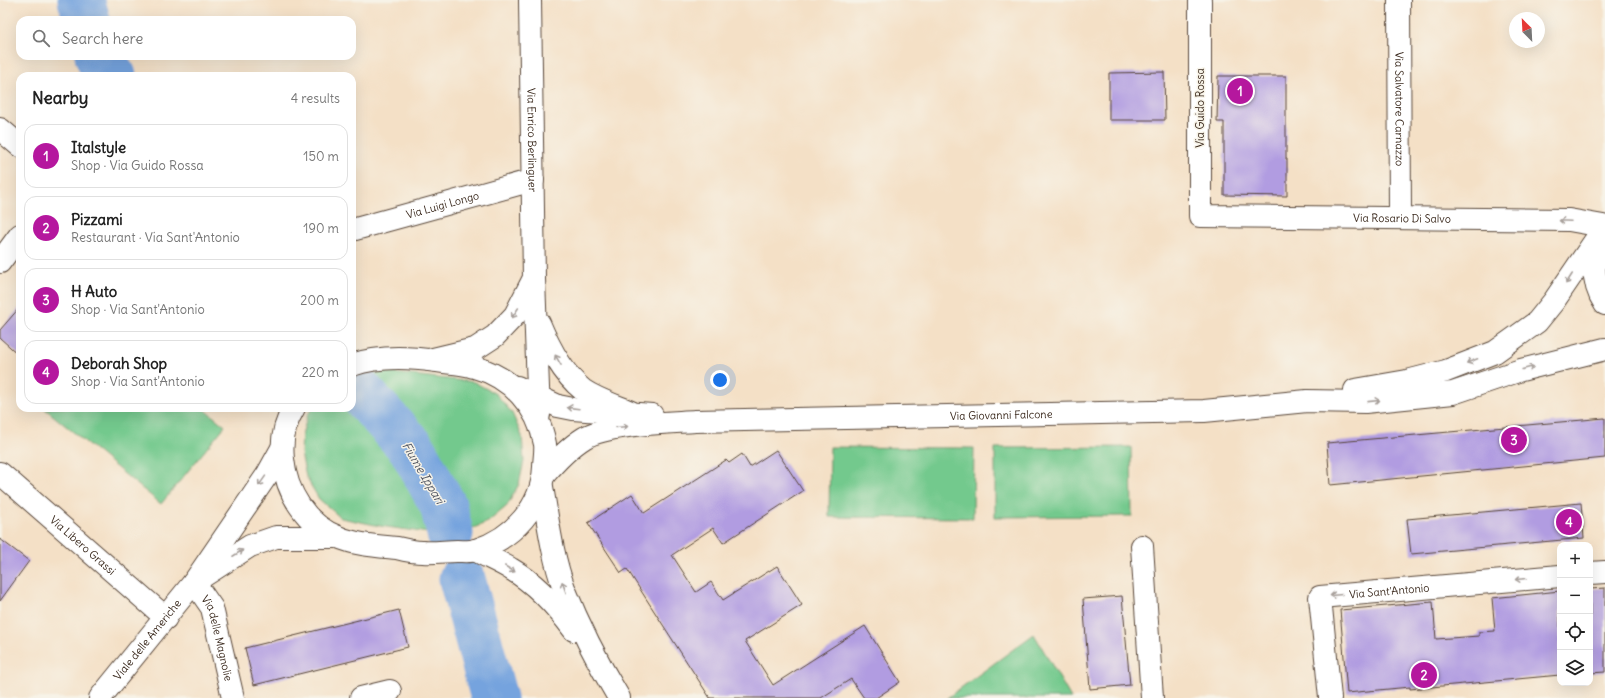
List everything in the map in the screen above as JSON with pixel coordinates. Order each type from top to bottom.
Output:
[{"type":"street","name":"Via Enrico Berlinguer","points":[[530,0],[534,279],[540,425]]},
{"type":"street","name":"Via Guido Rossa","points":[[1200,0],[1200,216]]},
{"type":"street","name":"Via Salvatore Carnazzo","points":[[1399,0],[1400,218]]},
{"type":"street","points":[[0,129],[16,143]]},
{"type":"street","name":"Via Luigi Longo","points":[[356,229],[533,180]]},
{"type":"street","name":"Via Rosario Di Salvo","points":[[1200,216],[1569,220],[1603,228]]},
{"type":"street","points":[[1603,228],[1594,256],[1594,277],[1605,304]]},
{"type":"street","points":[[1308,401],[1365,388],[1407,381],[1446,371],[1495,352],[1536,322],[1554,300],[1603,228]]},
{"type":"street","points":[[0,262],[16,240]]},
{"type":"street","points":[[427,360],[475,349],[494,336],[515,315],[534,279]]},
{"type":"street","points":[[535,314],[545,338],[562,367],[584,390],[611,404],[634,413]]},
{"type":"street","points":[[1308,401],[1365,402],[1453,393],[1521,370],[1605,349]]},
{"type":"street","points":[[356,354],[397,359]]},
{"type":"street","points":[[356,364],[381,359],[397,359],[427,360],[473,366],[489,372],[539,398],[558,406],[573,409],[634,413],[695,420]]},
{"type":"street","points":[[504,380],[520,393],[540,425],[545,446],[543,481],[555,559],[564,588],[597,661]]},
{"type":"street","name":"Via Giovanni Falcone","points":[[695,420],[1204,410],[1308,401]]},
{"type":"street","points":[[277,412],[283,439],[284,473],[295,499],[308,517],[337,537],[353,542],[424,552],[475,550],[505,536],[528,514],[543,481],[564,452],[585,437],[611,428],[695,420]]},
{"type":"street","name":"Viale delle Americhe","points":[[100,698],[194,582],[267,475],[283,439],[293,412]]},
{"type":"street","name":"Via Libero Grassi","points":[[0,473],[166,618]]},
{"type":"street","points":[[194,582],[250,546],[276,537],[337,537]]},
{"type":"street","points":[[1142,546],[1152,698]]},
{"type":"street","points":[[475,550],[513,570],[540,590],[562,614],[597,661],[619,698]]},
{"type":"street","points":[[1593,573],[1605,572]]},
{"type":"street","name":"Via Sant'Antonio","points":[[1330,698],[1320,597],[1557,576]]},
{"type":"street","name":"Via delle Magnolie","points":[[194,582],[212,608],[233,698]]},
{"type":"street","points":[[361,698],[390,691]]},
{"type":"green space","points":[[385,372],[474,382],[496,394],[512,413],[522,436],[524,461],[519,484],[507,506],[488,522],[466,531],[442,535],[380,526],[341,518],[319,499],[306,477],[301,453],[302,435],[308,414],[310,412],[356,412],[356,376]]},
{"type":"green space","points":[[49,412],[208,412],[225,426],[161,504]]},
{"type":"green space","points":[[830,447],[974,448],[973,518],[829,517]]},
{"type":"green space","points":[[1131,447],[1132,516],[995,517],[995,448]]},
{"type":"green space","points":[[1034,634],[1071,698],[947,698]]},
{"type":"building","points":[[1164,72],[1165,120],[1109,120],[1109,73]]},
{"type":"building","points":[[1218,76],[1286,76],[1287,196],[1224,195],[1224,122],[1217,122]]},
{"type":"building","points":[[16,312],[16,352],[0,338],[0,330]]},
{"type":"building","points":[[1605,418],[1605,458],[1330,485],[1327,443]]},
{"type":"building","points":[[776,450],[803,491],[723,543],[713,528],[672,555],[696,592],[711,582],[723,600],[777,566],[802,605],[745,641],[773,685],[865,626],[900,682],[876,698],[864,698],[851,679],[821,698],[710,698],[627,569],[621,573],[588,523],[632,494],[644,513],[726,460],[729,463],[742,454],[750,467]]},
{"type":"building","points":[[1581,503],[1584,538],[1411,554],[1407,519]]},
{"type":"building","points":[[0,539],[29,561],[0,601]]},
{"type":"building","points":[[1605,588],[1605,672],[1593,673],[1593,589]]},
{"type":"building","points":[[1557,591],[1557,675],[1410,689],[1410,687],[1347,693],[1340,610],[1433,602],[1436,639],[1479,636],[1479,632],[1495,631],[1492,598]]},
{"type":"building","points":[[1122,596],[1130,685],[1090,689],[1083,599]]},
{"type":"building","points":[[399,610],[408,647],[254,685],[245,648]]},
{"type":"waterway","name":"Fiume Ippari","points":[[81,0],[86,16]]},
{"type":"waterway","name":"Fiume Ippari","points":[[100,60],[109,72]]},
{"type":"waterway","name":"Fiume Ippari","points":[[356,387],[411,447],[443,505],[450,533]]},
{"type":"waterway","name":"Fiume Ippari","points":[[462,579],[494,698]]},
{"type":"place","name":"Italstyle","points":[[1240,91]]},
{"type":"place","name":"H Auto","points":[[1514,440]]},
{"type":"place","name":"Deborah Shop","points":[[1569,522]]},
{"type":"place","name":"Pizzami","points":[[1424,675]]}]
